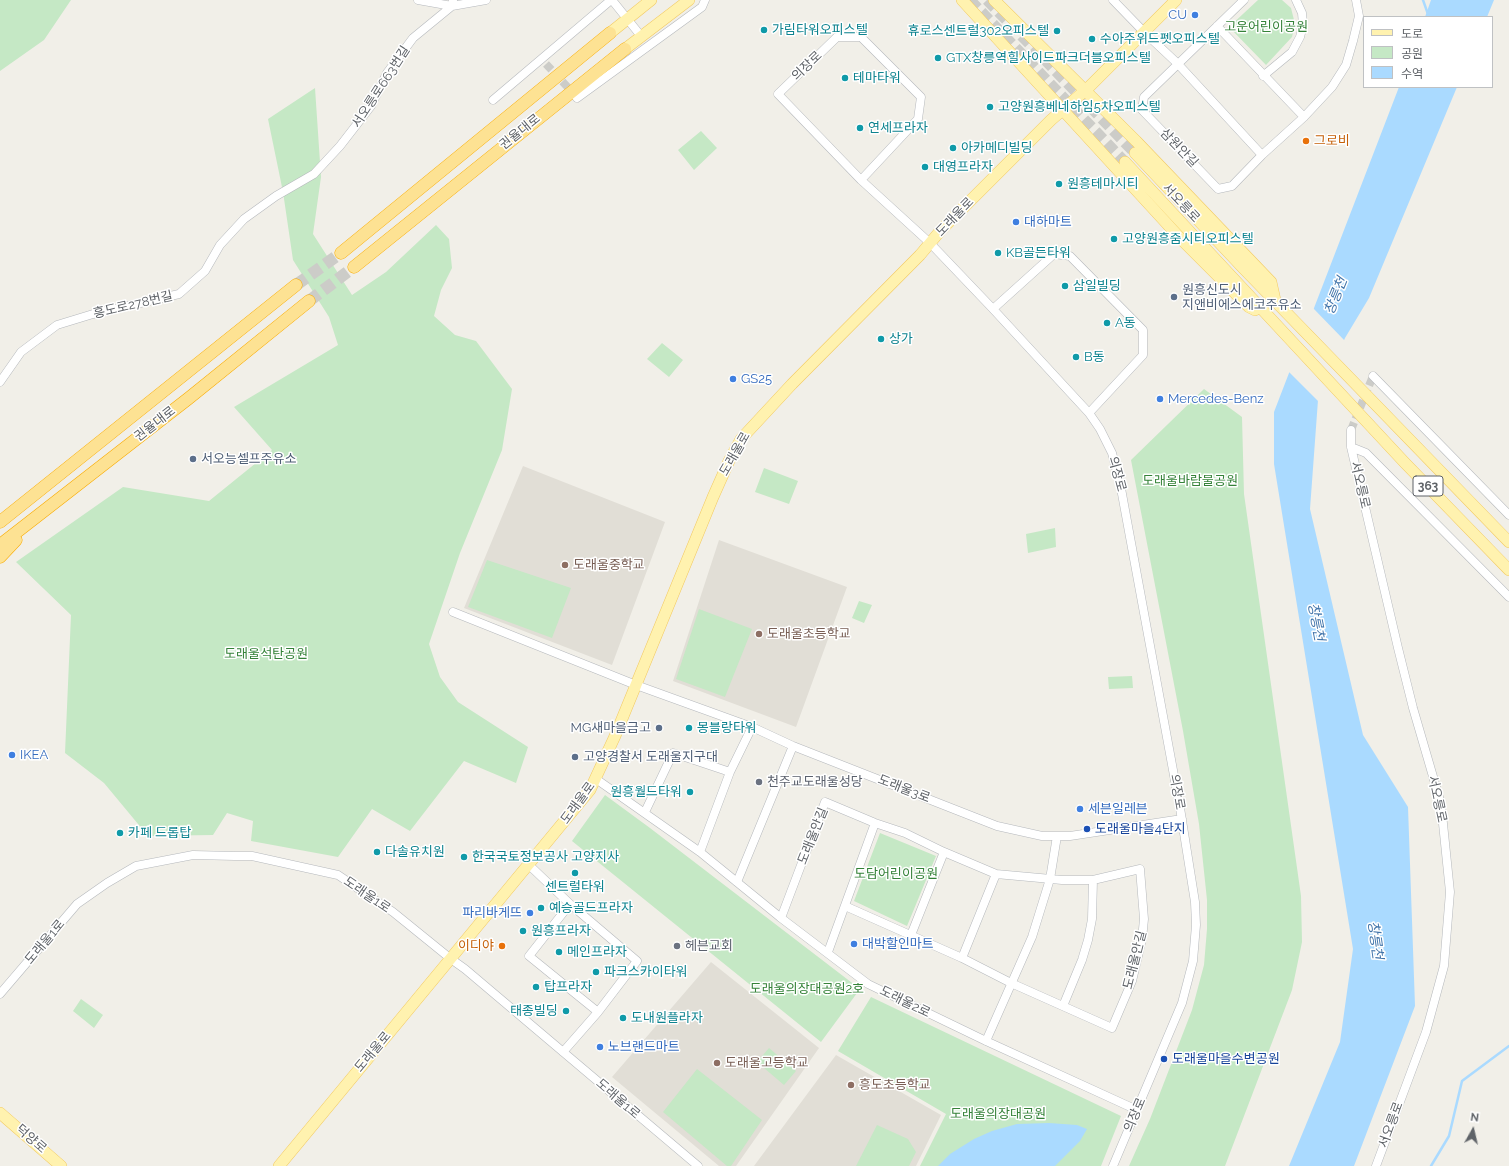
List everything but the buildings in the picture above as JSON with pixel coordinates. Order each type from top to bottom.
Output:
[{"type":"highway","name":"권율대로","points":[[341,253],[610,33]]},
{"type":"highway","name":"권율대로","points":[[354,267],[624,49]]},
{"type":"highway","name":"권율대로","points":[[0,522],[296,285]]},
{"type":"highway","name":"권율대로","points":[[0,545],[309,301]]},
{"type":"highway","points":[[0,557],[43,512]]},
{"type":"main road","name":"권율대로","points":[[610,33],[651,0]]},
{"type":"main road","name":"권율대로","points":[[624,49],[689,0]]},
{"type":"main road","points":[[962,0],[1067,105],[1180,238],[1249,307],[1269,318]]},
{"type":"main road","points":[[994,0],[1136,141],[1271,282],[1277,302]]},
{"type":"main road","name":"도래울로","points":[[279,1166],[590,790],[636,685],[713,497],[729,461],[741,439],[792,384],[930,244],[946,225],[1176,0]]},
{"type":"main road","name":"서오릉로","points":[[1135,153],[1277,302]]},
{"type":"main road","name":"서오릉로","points":[[1125,162],[1269,318]]},
{"type":"main road","name":"363","points":[[1277,302],[1357,387],[1509,542]]},
{"type":"main road","name":"363","points":[[1269,318],[1509,570]]},
{"type":"main road","name":"덕양로","points":[[0,1113],[61,1166]]},
{"type":"street","points":[[418,0],[452,3],[486,0]]},
{"type":"street","points":[[493,100],[544,62],[612,0],[641,36]]},
{"type":"street","points":[[574,94],[577,98],[702,7],[705,0]]},
{"type":"street","points":[[1113,0],[1177,63],[1262,155]]},
{"type":"street","name":"삼원안길","points":[[1244,0],[1177,63],[1144,97],[1142,110],[1218,189],[1232,186],[1332,88],[1346,66],[1359,16],[1356,0]]},
{"type":"street","points":[[1263,76],[1292,52],[1300,37],[1303,25],[1302,13],[1296,0]]},
{"type":"street","name":"서오릉로663번길","points":[[314,174],[340,146],[371,106],[387,73],[414,38],[452,3]]},
{"type":"street","points":[[1217,26],[1263,76],[1304,117]]},
{"type":"street","name":"의장로","points":[[861,180],[918,119],[921,97],[861,37],[838,37],[778,94],[861,180],[930,244],[993,308],[1089,413],[1100,429],[1112,453],[1120,483],[1182,819],[1195,902],[1196,925],[1193,961],[1182,1003],[1113,1166]]},
{"type":"street","name":"흥도로278번길","points":[[0,382],[21,352],[57,325],[93,314],[179,294],[205,271],[220,245],[244,219],[276,196],[314,174]]},
{"type":"street","points":[[993,308],[1054,254],[1070,256],[1143,330],[1143,355],[1089,413]]},
{"type":"street","points":[[1373,376],[1509,515]]},
{"type":"street","name":"서오릉로","points":[[1351,430],[1351,447],[1398,648],[1413,708],[1441,804],[1450,892],[1444,966],[1426,1032],[1376,1166]]},
{"type":"street","points":[[1351,447],[1366,453],[1509,597]]},
{"type":"street","name":"도래울3로","points":[[453,612],[636,685],[752,727],[793,746],[997,826],[1042,836],[1070,836],[1182,819]]},
{"type":"street","points":[[700,852],[730,772],[752,727]]},
{"type":"street","points":[[737,882],[793,746]]},
{"type":"street","points":[[645,812],[673,753],[730,772]]},
{"type":"street","name":"도래울2로","points":[[596,779],[700,852],[782,918],[868,984],[1137,1110]]},
{"type":"street","name":"도래울안길","points":[[782,918],[824,802],[875,823],[905,833],[944,852],[996,874],[1050,879],[1093,880],[1140,870],[1144,919],[1142,940],[1132,981],[1112,1028],[1011,984],[962,958],[845,906]]},
{"type":"street","points":[[828,952],[875,823]]},
{"type":"street","points":[[986,1040],[1032,937],[1050,879],[1057,836]]},
{"type":"street","points":[[911,935],[944,852]]},
{"type":"street","name":"도래울1로","points":[[0,994],[77,904],[107,883],[136,866],[193,856],[252,856],[338,875],[393,912],[465,969],[698,1166]]},
{"type":"street","points":[[529,865],[570,904],[637,961],[598,1012],[563,1052]]},
{"type":"street","points":[[962,958],[996,874]]},
{"type":"street","points":[[1063,1006],[1082,960],[1088,940],[1092,919],[1093,880]]},
{"type":"street","points":[[570,904],[529,956],[598,1012]]},
{"type":"shaded area","name":"도래울중학교","points":[[523,466],[665,522],[612,665],[464,608]]},
{"type":"shaded area","name":"도래울초등학교","points":[[719,540],[847,587],[796,727],[673,681]]},
{"type":"shaded area","name":"도래울고등학교","points":[[711,962],[819,1048],[736,1166],[719,1166],[612,1077]]},
{"type":"shaded area","name":"흥도초등학교","points":[[836,1055],[941,1115],[916,1166],[754,1166]]},
{"type":"green space","points":[[0,0],[71,0],[44,40],[0,71]]},
{"type":"green space","name":"고운어린이공원","points":[[1258,0],[1282,0],[1291,8],[1295,24],[1292,37],[1266,65],[1229,27]]},
{"type":"green space","name":"도래울석탄공원","points":[[315,88],[321,177],[313,234],[352,295],[386,272],[436,225],[449,239],[452,268],[441,290],[434,316],[455,335],[476,341],[512,389],[502,450],[460,553],[429,644],[440,677],[458,702],[528,747],[516,783],[464,761],[410,831],[372,809],[338,857],[251,841],[253,821],[227,813],[213,835],[148,836],[104,783],[65,753],[71,615],[16,562],[123,487],[209,501],[272,450],[234,407],[338,345],[329,317],[293,260],[283,192],[268,119]]},
{"type":"green space","points":[[701,131],[717,148],[694,170],[678,150]]},
{"type":"green space","points":[[662,343],[683,360],[669,377],[647,359]]},
{"type":"green space","name":"도래울바람물공원","points":[[1204,389],[1242,417],[1244,494],[1301,896],[1302,942],[1292,990],[1225,1166],[1129,1166],[1150,1119],[1192,1010],[1204,965],[1207,929],[1207,900],[1199,824],[1183,731],[1131,460]]},
{"type":"green space","points":[[764,468],[798,481],[789,504],[755,492]]},
{"type":"green space","points":[[1055,528],[1056,547],[1028,553],[1026,534]]},
{"type":"green space","points":[[487,560],[571,588],[552,638],[468,607]]},
{"type":"green space","points":[[859,601],[872,605],[864,623],[852,618]]},
{"type":"green space","points":[[699,609],[752,629],[725,697],[676,679]]},
{"type":"green space","points":[[1132,676],[1133,688],[1109,689],[1108,677]]},
{"type":"green space","name":"도래울의장대공원2호","points":[[605,795],[860,989],[821,1042],[572,841]]},
{"type":"green space","name":"도담어린이공원","points":[[880,833],[936,856],[907,926],[854,901]]},
{"type":"green space","name":"도래울의장대공원","points":[[871,997],[1121,1116],[1101,1166],[920,1166],[946,1114],[838,1051]]},
{"type":"green space","points":[[81,999],[103,1015],[94,1028],[73,1011]]},
{"type":"green space","points":[[769,1048],[796,1071],[784,1085],[757,1062]]},
{"type":"green space","points":[[697,1069],[762,1120],[731,1166],[727,1166],[663,1112]]},
{"type":"green space","points":[[877,1125],[908,1139],[916,1152],[909,1166],[856,1166]]},
{"type":"water","points":[[1431,0],[1494,0],[1487,16],[1425,16]]},
{"type":"water","name":"창릉천","points":[[1399,88],[1457,88],[1369,298],[1345,338],[1318,400],[1310,509],[1363,735],[1408,807],[1415,1006],[1354,1166],[1289,1166],[1340,1042],[1353,949],[1274,464],[1274,412]]},
{"type":"water","points":[[1049,1123],[1077,1125],[1087,1129],[1080,1141],[1055,1166],[938,1166],[950,1154],[974,1139],[992,1131],[1017,1124]]},
{"type":"pier","points":[[1313,308],[1346,342],[1320,403],[1288,371]]},
{"type":"waterway","points":[[1423,0],[1429,16]]},
{"type":"waterway","points":[[1431,1166],[1449,1136],[1462,1081],[1509,1046]]},
{"type":"tunnel","points":[[970,0],[1125,162]]},
{"type":"tunnel","points":[[987,0],[1135,153]]},
{"type":"tunnel","points":[[546,64],[574,94]]},
{"type":"tunnel","points":[[296,285],[341,253]]},
{"type":"tunnel","points":[[309,301],[354,267]]},
{"type":"tunnel","points":[[1351,430],[1373,376]]},
{"type":"place","name":"CU","points":[[1195,15]]},
{"type":"place","name":"가림타워오피스텔","points":[[764,30]]},
{"type":"place","name":"휴로스센트럴302오피스텔","points":[[1057,31]]},
{"type":"place","name":"수아주위드펫오피스텔","points":[[1092,39]]},
{"type":"place","name":"GTX창릉역힐사이드파크더블오피스텔","points":[[938,58]]},
{"type":"place","name":"테마타워","points":[[845,78]]},
{"type":"place","name":"고양원흥베네하임5차오피스텔","points":[[990,107]]},
{"type":"place","name":"연세프라자","points":[[860,128]]},
{"type":"place","name":"그로비","points":[[1306,141]]},
{"type":"place","name":"아카메디빌딩","points":[[953,148]]},
{"type":"place","name":"대영프라자","points":[[925,167]]},
{"type":"place","name":"원흥테마시티","points":[[1059,184]]},
{"type":"place","name":"대하마트","points":[[1016,222]]},
{"type":"place","name":"고양원흥줌시티오피스텔","points":[[1114,239]]},
{"type":"place","name":"KB골든타워","points":[[998,253]]},
{"type":"place","name":"삼일빌딩","points":[[1065,286]]},
{"type":"place","name":"원흥신도시 지앤비에스에코주유소","points":[[1174,297]]},
{"type":"place","name":"A동","points":[[1107,323]]},
{"type":"place","name":"상가","points":[[881,339]]},
{"type":"place","name":"B동","points":[[1076,357]]},
{"type":"place","name":"GS25","points":[[733,379]]},
{"type":"place","name":"Mercedes-Benz","points":[[1160,399]]},
{"type":"place","name":"서오능셀프주유소","points":[[193,459]]},
{"type":"place","name":"도래울중학교","points":[[565,565]]},
{"type":"place","name":"도래울초등학교","points":[[759,634]]},
{"type":"place","name":"MG새마을금고","points":[[659,728]]},
{"type":"place","name":"몽블랑타워","points":[[689,728]]},
{"type":"place","name":"IKEA","points":[[12,755]]},
{"type":"place","name":"고양경찰서 도래울지구대","points":[[575,757]]},
{"type":"place","name":"천주교도래울성당","points":[[759,782]]},
{"type":"place","name":"원흥월드타워","points":[[690,792]]},
{"type":"place","name":"세븐일레븐","points":[[1080,809]]},
{"type":"place","name":"도래울마을4단지","points":[[1087,829]]},
{"type":"place","name":"카페 드롭탑","points":[[120,833]]},
{"type":"place","name":"다솔유치원","points":[[377,852]]},
{"type":"place","name":"한국국토정보공사 고양지사","points":[[464,857]]},
{"type":"place","name":"센트럴타워","points":[[575,873]]},
{"type":"place","name":"예승골드프라자","points":[[541,908]]},
{"type":"place","name":"파리바게뜨","points":[[530,913]]},
{"type":"place","name":"원흥프라자","points":[[523,931]]},
{"type":"place","name":"대박할인마트","points":[[854,944]]},
{"type":"place","name":"이디야","points":[[502,946]]},
{"type":"place","name":"헤븐교회","points":[[677,946]]},
{"type":"place","name":"메인프라자","points":[[559,952]]},
{"type":"place","name":"파크스카이타워","points":[[596,972]]},
{"type":"place","name":"탑프라자","points":[[536,987]]},
{"type":"place","name":"태종빌딩","points":[[566,1011]]},
{"type":"place","name":"도내원플라자","points":[[623,1018]]},
{"type":"place","name":"노브랜드마트","points":[[600,1047]]},
{"type":"place","name":"도래울마을수변공원","points":[[1164,1059]]},
{"type":"place","name":"도래울고등학교","points":[[717,1063]]},
{"type":"place","name":"흥도초등학교","points":[[851,1085]]}]
